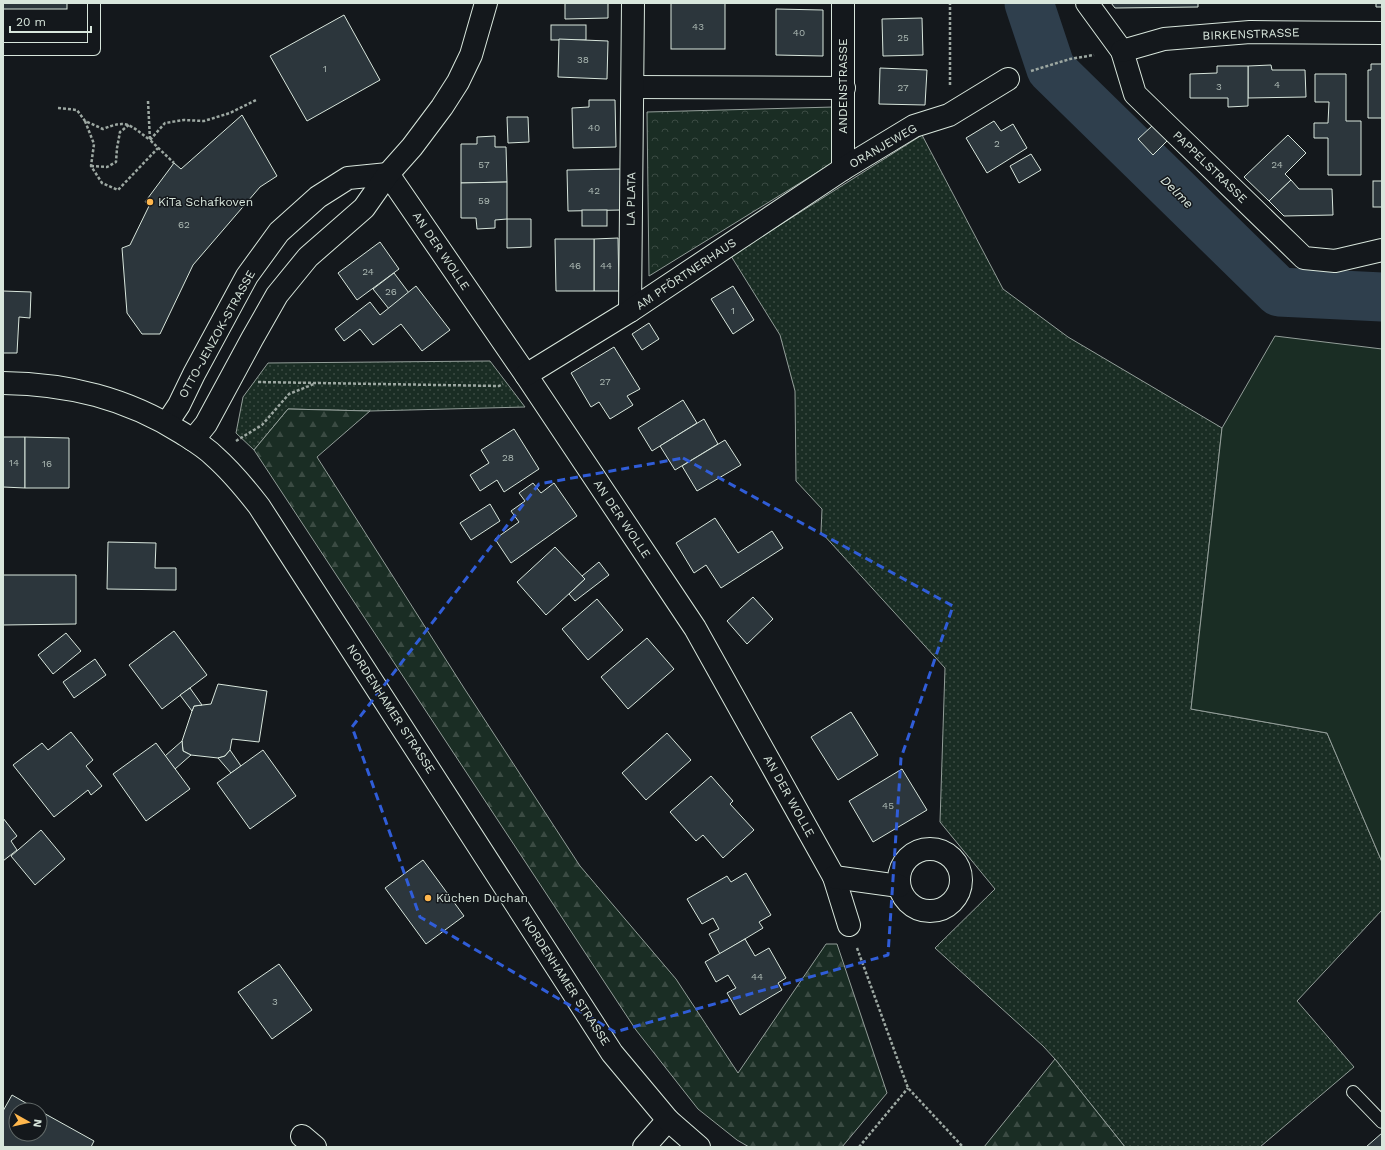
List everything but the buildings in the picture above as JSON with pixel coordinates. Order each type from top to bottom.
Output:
[{"type":"street","points":[[193,440],[206,424],[277,295],[308,257],[364,208],[388,174],[412,147],[442,107],[458,82],[471,55],[486,3]]},
{"type":"street","name":"LA PLATA","points":[[630,311],[633,3]]},
{"type":"street","name":"ANDENSTRASSE","points":[[843,3],[843,170]]},
{"type":"street","name":"PAPPELSTRASSE","points":[[1087,3],[1122,51],[1135,94],[1304,258],[1335,261],[1382,250]]},
{"type":"street","name":"BIRKENSTRASSE","points":[[1122,51],[1164,39],[1250,32],[1382,33]]},
{"type":"street","name":"ORANJEWEG","points":[[843,170],[914,126],[949,115],[1008,79]]},
{"type":"street","points":[[633,87],[844,88]]},
{"type":"street","name":"AM PFÖRTNERHAUS","points":[[526,375],[630,311],[843,170]]},
{"type":"street","name":"AN DER WOLLE","points":[[388,174],[526,375],[695,628],[834,877],[849,925]]},
{"type":"street","name":"OTTO-JENZOK-STRASSE","points":[[166,423],[179,405],[247,276],[279,232],[318,197],[348,178],[388,174]]},
{"type":"street","name":"NORDENHAMER STRASSE","points":[[3,383],[60,387],[110,399],[139,410],[166,423],[193,440],[213,455],[244,487],[259,506],[612,1053],[668,1120],[699,1147]]},
{"type":"street","points":[[834,877],[899,886]]},
{"type":"street","points":[[644,1147],[668,1120]]},
{"type":"lane","points":[[3,49],[94,49],[94,3]]},
{"type":"lane","points":[[1353,1092],[1382,1122]]},
{"type":"path","points":[[949,115],[950,3]]},
{"type":"path","points":[[1029,71],[1070,59]]},
{"type":"path","points":[[150,140],[165,124],[184,120],[204,121],[230,113],[256,100]]},
{"type":"path","points":[[148,101],[150,140]]},
{"type":"path","points":[[58,108],[77,110],[85,121],[94,144],[91,166],[102,183],[118,190],[158,148]]},
{"type":"path","points":[[85,121],[103,129],[115,124],[130,124],[150,140],[174,163]]},
{"type":"path","points":[[91,166],[107,167],[116,162],[120,132],[130,124]]},
{"type":"path","points":[[213,455],[262,425],[289,394],[317,383],[499,386],[526,375]]},
{"type":"path","points":[[849,925],[908,1088],[963,1147]]},
{"type":"path","points":[[859,1147],[908,1088]]},
{"type":"highlighted area","points":[[683,458],[953,606],[901,758],[888,955],[615,1032],[420,917],[352,727],[539,484]]},
{"type":"green space","points":[[834,107],[834,162],[649,276],[647,112]]},
{"type":"green space","points":[[922,135],[1003,289],[1068,337],[1222,428],[1191,709],[1327,733],[1382,862],[1382,910],[1297,1001],[1354,1067],[1260,1147],[1125,1147],[1043,1046],[935,948],[995,889],[940,822],[945,668],[821,532],[822,509],[796,481],[795,391],[780,335],[731,256]]},
{"type":"green space","points":[[1275,336],[1382,349],[1382,862],[1327,733],[1191,709],[1222,428]]},
{"type":"green space","points":[[490,361],[525,407],[370,411],[288,409],[254,450],[236,433],[243,397],[268,363]]},
{"type":"green space","points":[[288,409],[370,411],[317,457],[464,688],[580,866],[676,979],[738,1073],[826,944],[837,944],[887,1093],[842,1147],[749,1147],[737,1140],[698,1109],[636,1030],[254,450]]},
{"type":"green space","points":[[1055,1059],[1125,1147],[984,1147]]},
{"type":"waterway","name":"Delme","points":[[1029,3],[1051,69],[1279,292],[1382,297]]},
{"type":"place","name":"KiTa Schafkoven","points":[[150,202]]},
{"type":"place","name":"Küchen Duchan","points":[[428,898]]}]
